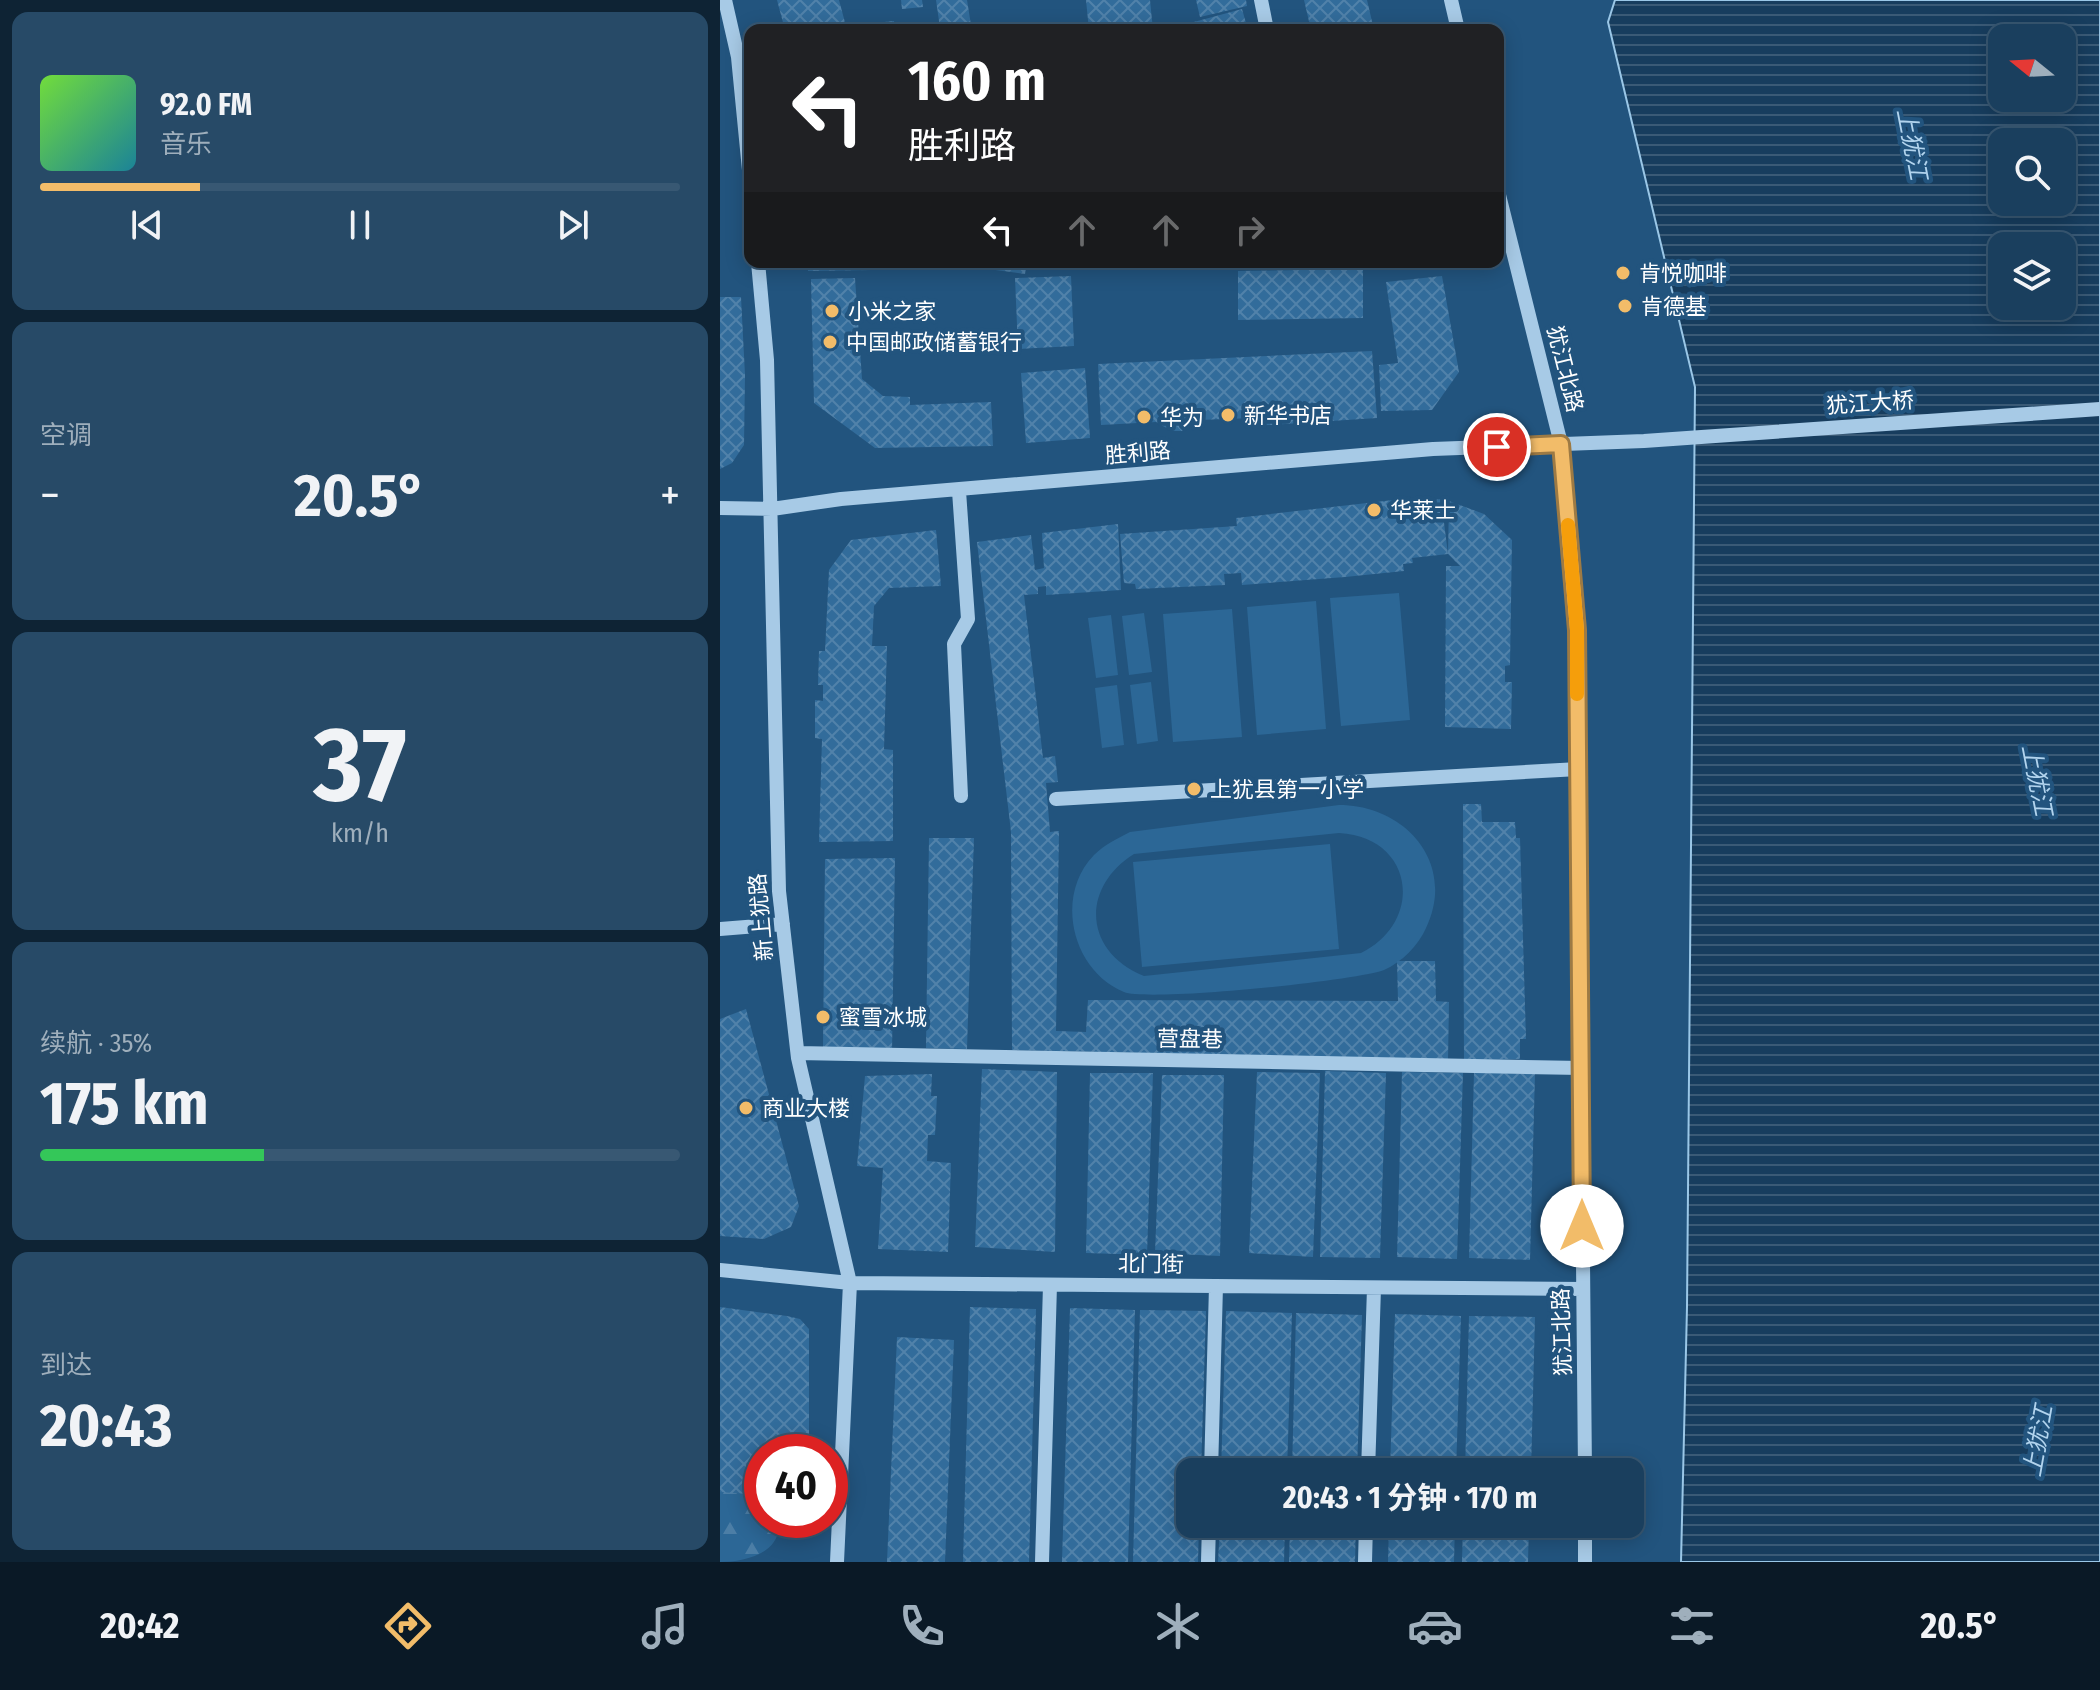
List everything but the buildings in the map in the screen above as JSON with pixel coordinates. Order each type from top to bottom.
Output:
[{"type":"street","points":[[725,0],[738,57],[744,118]]},
{"type":"street","points":[[1261,0],[1266,24]]},
{"type":"street","points":[[1451,0],[1457,24]]},
{"type":"street","name":"犹江北路","points":[[1504,215],[1561,444],[1577,630],[1585,1458]]},
{"type":"street","name":"新上犹路","points":[[759,268],[767,360],[772,509],[779,891],[798,1053],[850,1283],[837,1562]]},
{"type":"street","name":"犹江大桥","points":[[1561,444],[2100,409]]},
{"type":"street","name":"胜利路","points":[[720,508],[772,509],[841,499],[1433,449],[1561,444]]},
{"type":"street","points":[[959,491],[968,619],[954,644],[961,796]]},
{"type":"street","points":[[1056,799],[1578,769]]},
{"type":"street","points":[[720,929],[783,924]]},
{"type":"street","name":"营盘巷","points":[[798,1053],[1581,1068]]},
{"type":"street","name":"北门街","points":[[720,1270],[850,1283],[1583,1289]]},
{"type":"street","points":[[1042,1562],[1050,1285]]},
{"type":"street","points":[[1211,1458],[1216,1286]]},
{"type":"street","points":[[1368,1458],[1374,1288]]},
{"type":"street","points":[[1208,1562],[1209,1538]]},
{"type":"street","points":[[1365,1562],[1366,1538]]},
{"type":"street","points":[[1585,1538],[1585,1562]]},
{"type":"green space","points":[[1399,593],[1410,720],[1341,726],[1330,598]]},
{"type":"green space","points":[[1316,601],[1326,729],[1257,735],[1247,607]]},
{"type":"green space","points":[[1232,609],[1242,737],[1173,742],[1163,614]]},
{"type":"green space","points":[[1144,613],[1152,672],[1129,675],[1122,616]]},
{"type":"green space","points":[[1111,615],[1118,675],[1096,678],[1088,618]]},
{"type":"green space","points":[[1151,682],[1158,741],[1137,744],[1130,685]]},
{"type":"green space","points":[[1117,685],[1124,745],[1102,748],[1095,688]]},
{"type":"green space","points":[[1339,805],[1363,808],[1385,815],[1404,827],[1419,842],[1435,881],[1434,904],[1419,941],[1403,958],[1384,970],[1252,989],[1171,994],[1124,992],[1106,982],[1092,968],[1074,931],[1072,911],[1074,891],[1094,855],[1130,832]],"holes":[[[1339,833],[1364,838],[1383,849],[1396,864],[1402,882],[1402,902],[1395,921],[1382,939],[1361,953],[1144,976],[1124,965],[1110,952],[1100,936],[1096,919],[1104,884],[1116,868],[1134,854]]]},
{"type":"green space","points":[[1330,844],[1339,949],[1142,967],[1133,862]]},
{"type":"green space","points":[[720,1480],[744,1490],[744,1538],[776,1538],[761,1553],[741,1560],[720,1562]]},
{"type":"water","name":"上犹江","points":[[1615,0],[2100,0],[2100,1562],[1681,1562],[1687,1307],[1695,387],[1608,22]]},
{"type":"slow traffic","points":[[1568,525],[1577,630],[1577,694]]},
{"type":"place","name":"肯悦咖啡","points":[[1623,273]]},
{"type":"place","name":"肯德基","points":[[1625,306]]},
{"type":"place","name":"小米之家","points":[[832,311]]},
{"type":"place","name":"中国邮政储蓄银行","points":[[830,342]]},
{"type":"place","name":"新华书店","points":[[1228,415]]},
{"type":"place","name":"华为","points":[[1144,417]]},
{"type":"place","name":"华莱士","points":[[1374,510]]},
{"type":"place","name":"上犹县第一小学","points":[[1194,789]]},
{"type":"place","name":"蜜雪冰城","points":[[823,1017]]},
{"type":"place","name":"商业大楼","points":[[746,1108]]},
{"type":"route","points":[[1497,447],[1561,444],[1577,630],[1582,1226]]}]
